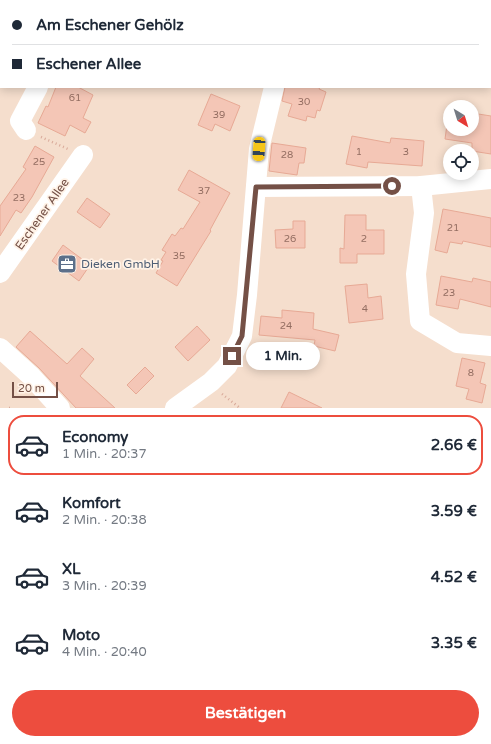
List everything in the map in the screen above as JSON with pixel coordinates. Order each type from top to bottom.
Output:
[{"type":"street","points":[[26,130],[20,121],[36,88]]},
{"type":"street","points":[[175,408],[211,382],[227,366],[242,336],[259,149],[274,88]]},
{"type":"street","name":"Eschener Allee","points":[[0,273],[83,155]]},
{"type":"street","points":[[256,187],[421,186],[491,179]]},
{"type":"street","points":[[421,186],[424,213],[416,274],[420,321],[457,343],[491,346]]},
{"type":"street","points":[[0,348],[31,376],[60,408]]},
{"type":"path","points":[[26,130],[83,155]]},
{"type":"path","points":[[211,382],[227,399],[240,408]]},
{"type":"shaded area","points":[[0,88],[491,88],[491,408],[0,408]]},
{"type":"building","points":[[56,88],[80,88],[93,95],[83,118],[91,122],[85,133],[70,125],[65,136],[38,123],[46,106],[48,107]]},
{"type":"building","points":[[285,88],[320,88],[326,92],[320,111],[317,110],[315,118],[307,116],[306,121],[288,116],[292,104],[282,101]]},
{"type":"building","points":[[211,94],[240,106],[230,131],[215,124],[212,131],[198,125]]},
{"type":"building","points":[[479,114],[491,116],[491,154],[479,152],[479,144],[445,139],[445,136],[479,136]]},
{"type":"building","points":[[352,136],[390,143],[391,138],[424,141],[422,166],[368,162],[367,168],[346,164]]},
{"type":"building","points":[[272,143],[306,148],[304,163],[299,163],[297,175],[269,171]]},
{"type":"building","points":[[35,146],[54,157],[32,197],[21,213],[16,210],[0,236],[0,206],[26,169],[23,167]]},
{"type":"building","points":[[189,170],[230,193],[210,230],[211,231],[177,286],[156,273],[166,252],[162,250],[172,234],[175,236],[181,228],[183,229],[200,202],[178,190]]},
{"type":"building","points":[[87,198],[110,214],[100,228],[77,212]]},
{"type":"building","points":[[443,209],[491,218],[491,247],[463,241],[462,244],[450,242],[447,253],[435,250]]},
{"type":"building","points":[[345,215],[366,215],[366,230],[384,230],[384,254],[357,254],[357,263],[340,263],[340,248],[344,249]]},
{"type":"building","points":[[293,221],[305,221],[305,248],[276,248],[275,230],[293,229]]},
{"type":"building","points":[[63,245],[90,265],[79,281],[52,261]]},
{"type":"building","points":[[441,276],[472,282],[473,278],[491,282],[491,307],[460,299],[458,309],[436,305]]},
{"type":"building","points":[[367,284],[368,298],[381,296],[383,319],[349,323],[345,286]]},
{"type":"building","points":[[282,310],[314,313],[313,329],[339,335],[335,351],[314,346],[315,340],[259,335],[261,316],[282,318]]},
{"type":"building","points":[[197,326],[210,340],[188,361],[175,347]]},
{"type":"building","points":[[30,331],[67,364],[82,348],[94,359],[80,376],[115,408],[76,408],[39,368],[16,347]]},
{"type":"building","points":[[462,358],[485,363],[480,383],[486,385],[482,403],[466,399],[469,389],[456,386]]},
{"type":"building","points":[[145,367],[154,376],[136,394],[127,385]]},
{"type":"building","points":[[289,392],[322,408],[281,408]]},
{"type":"place","name":"Dieken GmbH","points":[[67,264]]},
{"type":"route","points":[[232,356],[242,336],[256,187],[392,186]]}]
